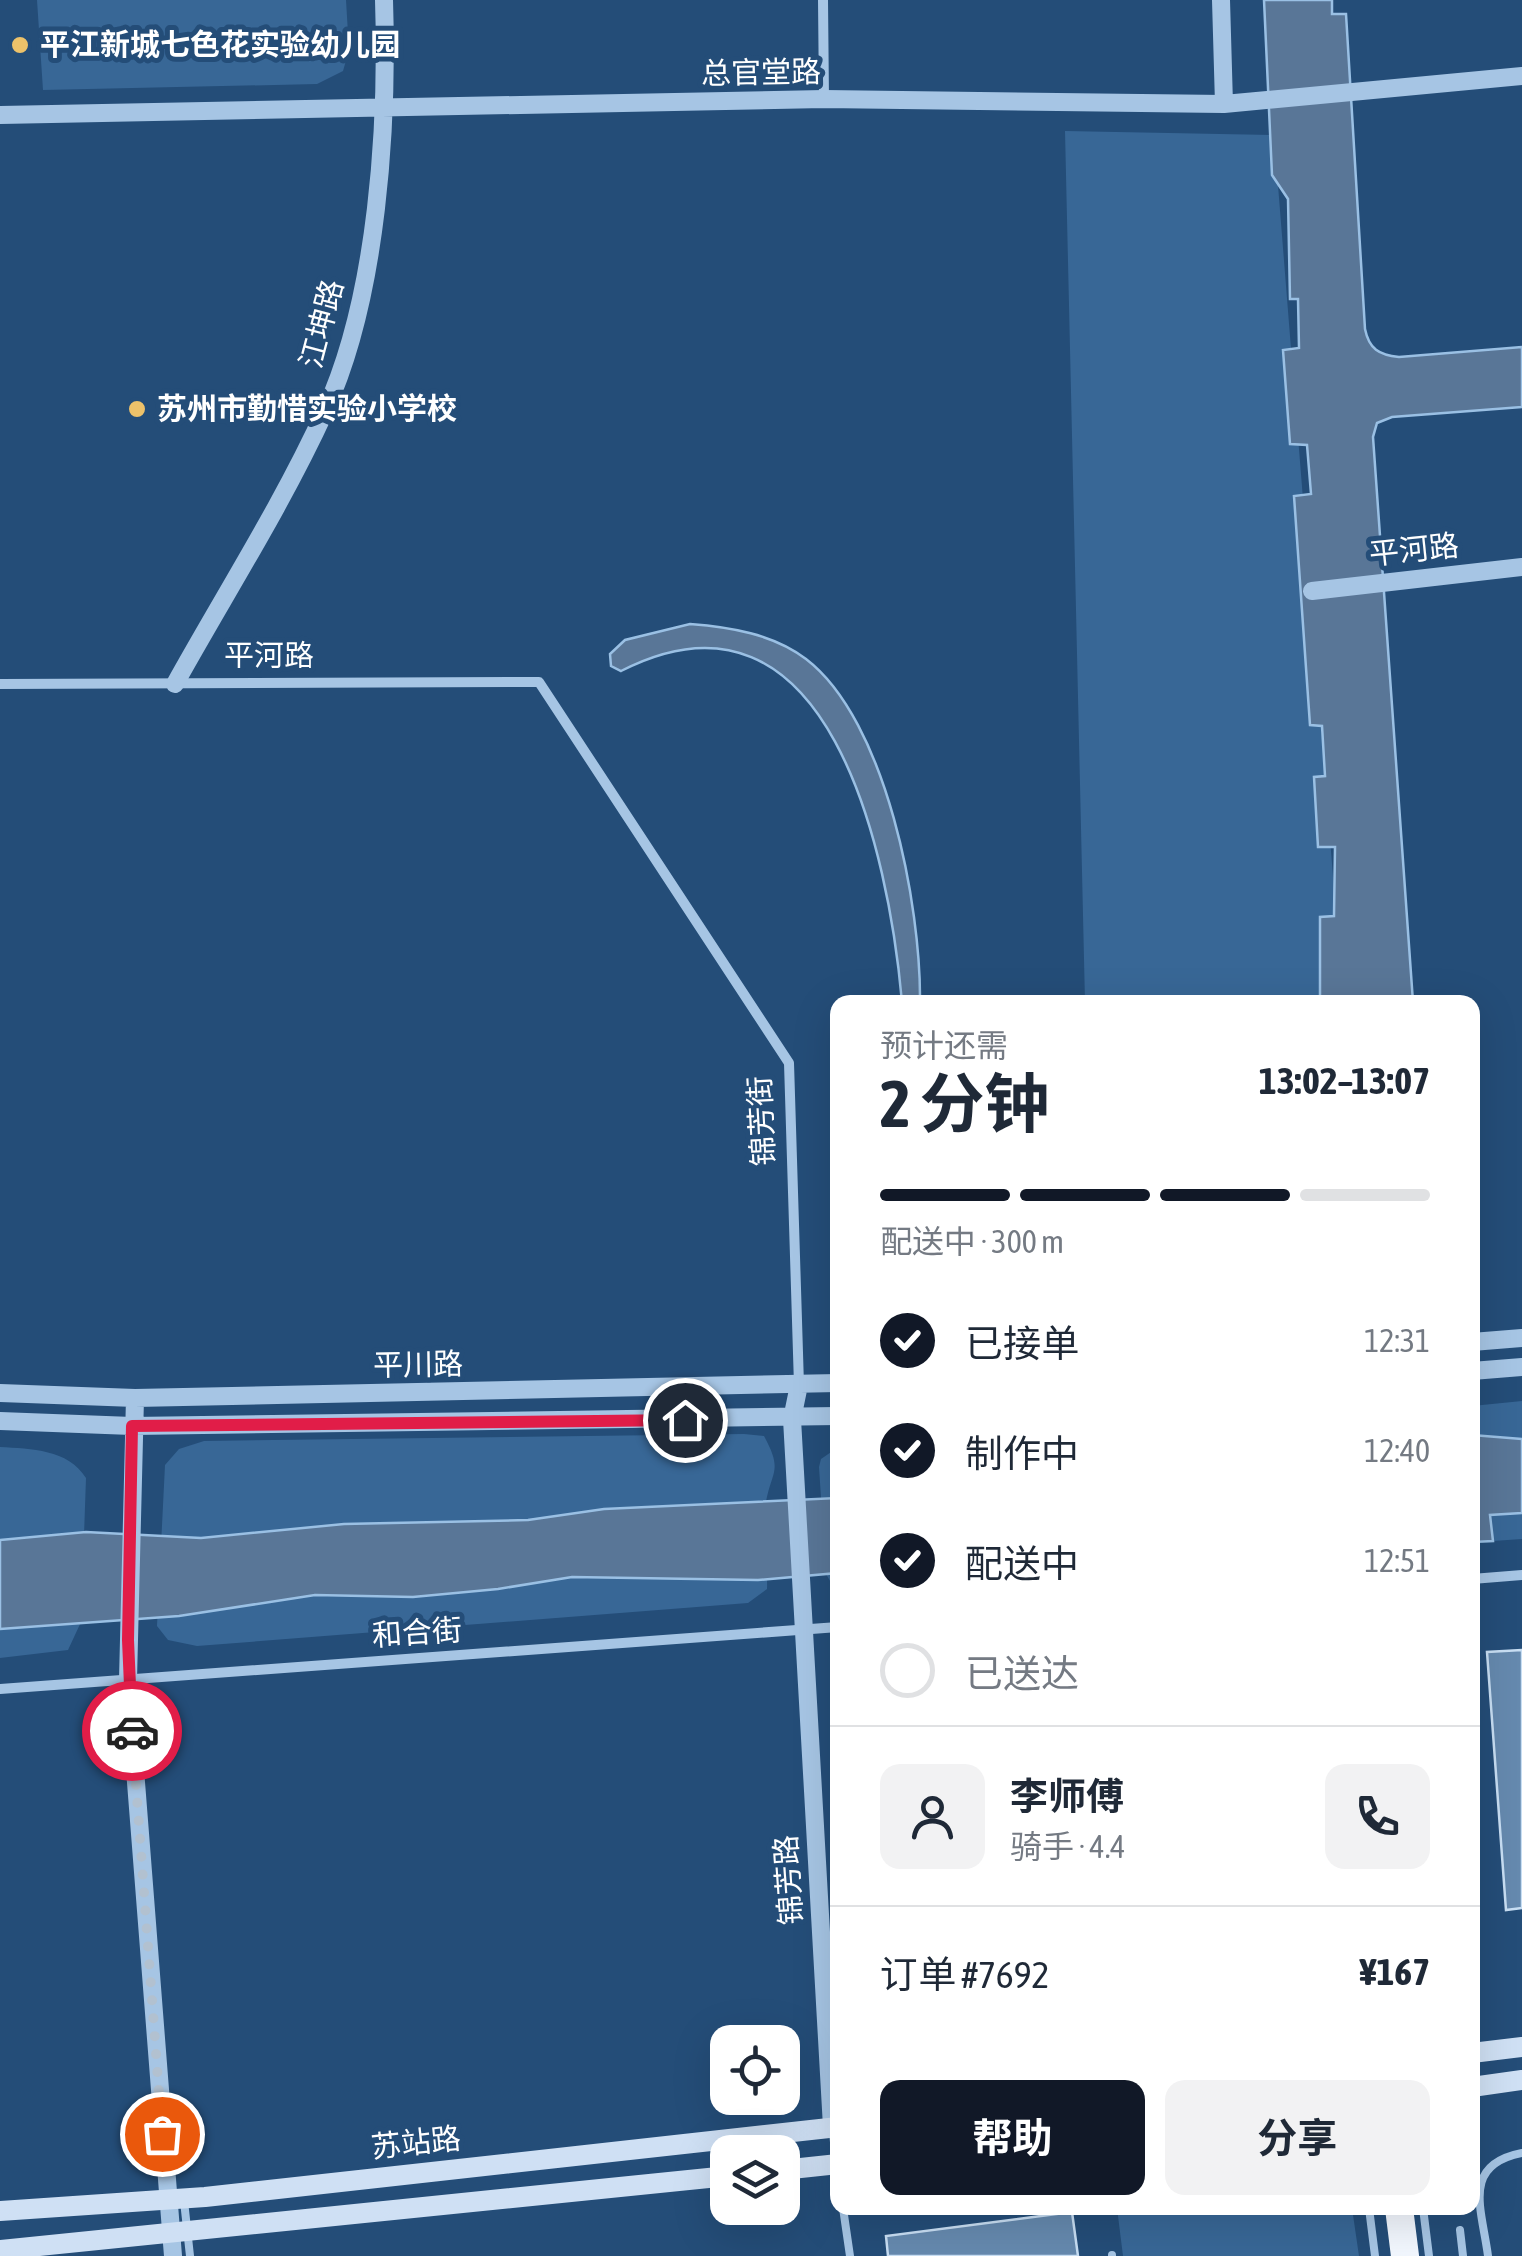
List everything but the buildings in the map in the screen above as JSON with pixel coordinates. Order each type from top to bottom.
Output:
[{"type":"highway","points":[[1400,2215],[1404,2256]]},
{"type":"main road","points":[[1480,2052],[1522,2047]]},
{"type":"main road","points":[[1480,2086],[1522,2080]]},
{"type":"main road","name":"苏站路","points":[[0,2211],[176,2197],[830,2128]]},
{"type":"main road","points":[[800,2169],[830,2167]]},
{"type":"main road","points":[[0,2250],[177,2242],[710,2178]]},
{"type":"street","name":"江坤路","points":[[176,684],[326,410],[353,332],[373,217],[385,109],[384,0]]},
{"type":"street","points":[[823,0],[824,98]]},
{"type":"street","points":[[1221,0],[1224,104]]},
{"type":"street","name":"总官堂路","points":[[0,116],[824,98],[1224,104],[1252,98],[1522,76]]},
{"type":"street","name":"平河路","points":[[1312,590],[1412,576],[1522,567]]},
{"type":"street","name":"平河路","points":[[0,684],[539,682]]},
{"type":"street","name":"锦芳街","points":[[539,682],[789,1063],[799,1385],[792,1419],[800,1630]]},
{"type":"street","points":[[1480,1341],[1522,1338]]},
{"type":"street","points":[[1480,1371],[1522,1368]]},
{"type":"street","name":"平川路","points":[[0,1394],[135,1398],[830,1383]]},
{"type":"street","points":[[135,1398],[128,1680],[177,2242]]},
{"type":"street","name":"平川路","points":[[0,1421],[132,1426],[830,1417]]},
{"type":"street","points":[[1480,1578],[1522,1575]]},
{"type":"street","name":"和合街","points":[[0,1689],[830,1627]]},
{"type":"street","name":"锦芳路","points":[[800,1630],[830,2056]]},
{"type":"lane","points":[[1488,2256],[1480,2184],[1483,2172],[1492,2162],[1522,2154]]},
{"type":"lane","points":[[844,2215],[850,2256]]},
{"type":"lane","points":[[1370,2215],[1375,2256]]},
{"type":"lane","points":[[1424,2215],[1429,2256]]},
{"type":"lane","points":[[1460,2230],[1463,2256]]},
{"type":"lane","points":[[177,2242],[190,2256]]},
{"type":"shaded area","points":[[37,0],[346,0],[349,50],[343,71],[317,84],[43,90]]},
{"type":"shaded area","points":[[1264,0],[1332,0],[1332,14],[1346,14],[1365,329],[1372,346],[1381,353],[1399,357],[1522,347],[1522,407],[1392,417],[1377,423],[1373,437],[1413,995],[1320,995],[1320,917],[1334,916],[1335,847],[1318,847],[1314,777],[1325,776],[1322,726],[1310,725],[1294,496],[1311,494],[1307,445],[1290,444],[1283,350],[1299,348],[1298,299],[1290,299],[1288,199],[1272,175]]},
{"type":"shaded area","points":[[1065,131],[1274,135],[1342,995],[1085,995]]},
{"type":"shaded area","points":[[690,624],[751,633],[793,650],[834,688],[858,725],[894,818],[914,917],[920,995],[901,995],[882,874],[862,805],[835,742],[798,690],[751,657],[693,649],[621,671],[611,666],[610,654],[625,640]]},
{"type":"shaded area","points":[[1522,1401],[1522,1439],[1480,1436],[1480,1405]]},
{"type":"shaded area","points":[[764,1436],[775,1464],[765,1512],[767,1589],[748,1603],[197,1646],[168,1640],[157,1626],[165,1465],[179,1449],[204,1441]]},
{"type":"shaded area","points":[[1480,1436],[1522,1439],[1522,1513],[1490,1515],[1493,1541],[1480,1542]]},
{"type":"shaded area","points":[[0,1447],[59,1456],[86,1478],[81,1622],[68,1650],[0,1658]]},
{"type":"shaded area","points":[[830,1453],[830,1581],[826,1574],[821,1459]]},
{"type":"shaded area","points":[[830,1498],[830,1574],[758,1580],[572,1577],[413,1597],[315,1595],[179,1616],[0,1629],[0,1540],[86,1532],[201,1538],[344,1524],[528,1520],[604,1509]]},
{"type":"shaded area","points":[[1522,1513],[1522,1539],[1493,1541],[1490,1515]]},
{"type":"shaded area","points":[[1118,2215],[1353,2215],[1359,2256],[1123,2256]]},
{"type":"way so far","points":[[132,1731],[162,2134]]},
{"type":"place","name":"平江新城七色花实验幼儿园","points":[[20,45]]},
{"type":"place","name":"苏州市勤惜实验小学校","points":[[137,409]]},
{"type":"route","points":[[132,1731],[128,1680],[132,1426],[685,1420]]}]
